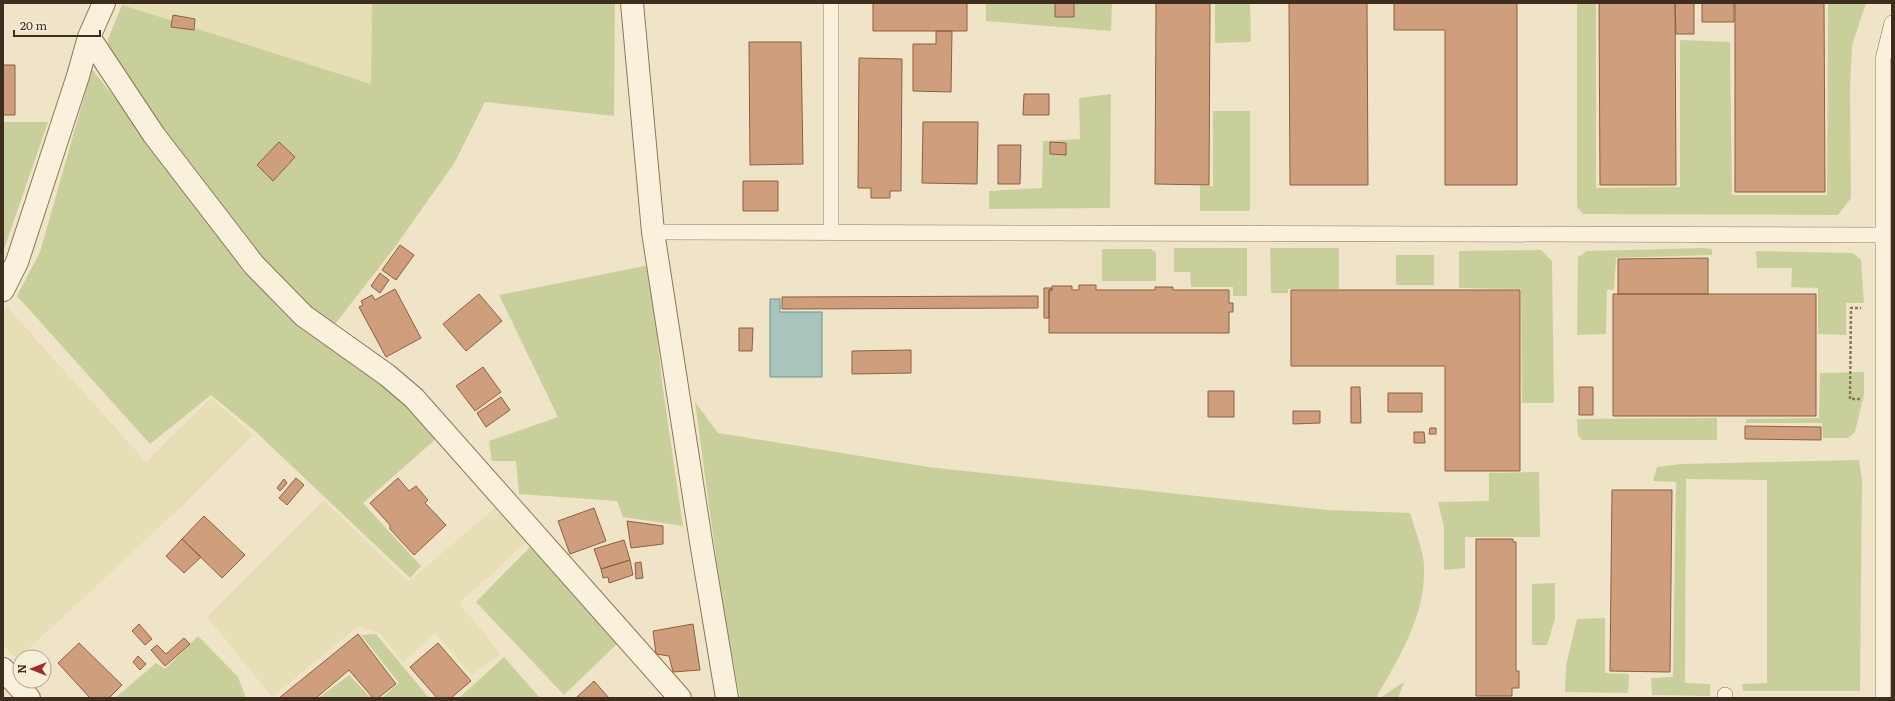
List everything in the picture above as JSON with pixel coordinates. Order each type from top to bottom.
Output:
[{"type":"street","points":[[3,290],[20,255],[78,76],[89,37],[104,3]]},
{"type":"street","points":[[632,3],[654,232],[702,548],[727,698]]},
{"type":"street","points":[[89,37],[154,135],[254,265],[304,316],[387,376],[414,398],[676,697]]},
{"type":"street","points":[[3,669],[29,698]]},
{"type":"lane","points":[[831,3],[831,233]]},
{"type":"lane","points":[[1883,698],[1883,58],[1892,23]]},
{"type":"lane","points":[[654,232],[1883,235]]},
{"type":"path","points":[[1867,308],[1851,308],[1850,399],[1867,400]]},
{"type":"shaded area","points":[[123,3],[372,3],[371,84],[121,10]]},
{"type":"shaded area","points":[[8,308],[146,462],[211,398],[253,435],[184,504],[29,649],[12,649],[12,654],[3,644],[3,313]]},
{"type":"shaded area","points":[[324,500],[408,582],[495,508],[528,541],[459,603],[501,654],[472,675],[435,633],[403,663],[379,633],[359,626],[272,697],[207,617]]},
{"type":"green space","points":[[372,3],[615,3],[614,116],[485,102],[455,162],[395,247],[332,328],[293,294],[220,207],[159,127],[108,51],[108,39],[122,5],[371,84]]},
{"type":"green space","points":[[986,3],[1112,3],[1111,31],[986,21]]},
{"type":"green space","points":[[1215,3],[1250,3],[1251,42],[1215,43]]},
{"type":"green space","points":[[1577,3],[1596,3],[1596,188],[1680,187],[1680,40],[1730,42],[1732,195],[1827,195],[1828,3],[1866,3],[1852,45],[1850,88],[1851,198],[1838,215],[1583,214],[1577,207]]},
{"type":"green space","points":[[92,69],[280,309],[357,363],[404,401],[437,438],[363,503],[421,566],[410,578],[256,432],[211,395],[150,444],[17,296],[40,252]]},
{"type":"green space","points":[[1111,94],[1110,208],[989,209],[989,191],[1042,188],[1043,141],[1080,139],[1079,98]]},
{"type":"green space","points":[[1213,111],[1250,111],[1250,211],[1200,211],[1200,186],[1213,186]]},
{"type":"green space","points":[[3,122],[48,122],[3,252]]},
{"type":"green space","points":[[1174,248],[1247,248],[1247,296],[1233,296],[1233,287],[1191,287],[1190,272],[1174,272]]},
{"type":"green space","points":[[1270,248],[1339,248],[1339,289],[1288,289],[1288,293],[1271,293]]},
{"type":"green space","points":[[1102,249],[1151,249],[1156,253],[1156,281],[1102,281]]},
{"type":"green space","points":[[1712,249],[1712,255],[1616,258],[1614,290],[1607,290],[1606,334],[1577,335],[1578,257],[1587,251]]},
{"type":"green space","points":[[1541,250],[1552,261],[1554,403],[1522,403],[1521,289],[1459,288],[1459,251]]},
{"type":"green space","points":[[1756,251],[1853,253],[1861,260],[1864,303],[1846,303],[1846,335],[1818,334],[1818,288],[1791,287],[1792,268],[1757,268]]},
{"type":"green space","points":[[1396,255],[1434,255],[1434,285],[1396,285]]},
{"type":"green space","points":[[650,265],[662,382],[683,526],[623,517],[617,501],[519,494],[516,461],[492,461],[489,441],[558,417],[499,295]]},
{"type":"green space","points":[[1864,372],[1864,395],[1855,432],[1848,438],[1823,438],[1822,423],[1746,423],[1746,419],[1819,418],[1820,373]]},
{"type":"green space","points":[[695,402],[718,433],[928,467],[1328,510],[1410,513],[1424,560],[1421,602],[1416,619],[1402,651],[1376,698],[740,698],[722,602]]},
{"type":"green space","points":[[1717,418],[1717,440],[1582,440],[1578,436],[1577,419]]},
{"type":"green space","points":[[1859,460],[1862,479],[1860,691],[1743,691],[1742,684],[1767,683],[1767,480],[1686,479],[1685,683],[1710,684],[1710,696],[1652,695],[1651,678],[1673,677],[1676,482],[1653,481],[1657,467],[1681,464]]},
{"type":"green space","points":[[1539,472],[1540,537],[1465,537],[1465,568],[1444,570],[1444,527],[1438,502],[1489,501],[1489,473]]},
{"type":"green space","points":[[530,547],[619,642],[564,695],[476,602]]},
{"type":"green space","points":[[1555,583],[1555,619],[1547,645],[1532,645],[1532,584]]},
{"type":"green space","points":[[1605,618],[1605,673],[1629,674],[1628,693],[1565,692],[1566,665],[1577,619]]},
{"type":"green space","points":[[376,634],[429,698],[382,698],[399,683],[361,635]]},
{"type":"green space","points":[[198,636],[238,677],[246,698],[115,698],[156,663],[165,669]]},
{"type":"green space","points":[[504,657],[540,698],[459,698]]},
{"type":"green space","points":[[349,675],[371,698],[320,697]]},
{"type":"green space","points":[[1404,682],[1398,698],[1380,698]]},
{"type":"water","points":[[770,299],[780,299],[780,312],[822,312],[822,377],[770,377]]},
{"type":"building","points":[[873,3],[967,3],[967,31],[873,31]]},
{"type":"building","points":[[1055,3],[1074,3],[1074,17],[1055,17]]},
{"type":"building","points":[[1156,3],[1210,3],[1209,185],[1155,184]]},
{"type":"building","points":[[1289,3],[1367,3],[1368,185],[1290,185]]},
{"type":"building","points":[[1394,3],[1517,3],[1517,185],[1445,185],[1445,30],[1394,30]]},
{"type":"building","points":[[1599,3],[1675,3],[1676,185],[1600,185]]},
{"type":"building","points":[[1675,3],[1694,3],[1694,34],[1676,34]]},
{"type":"building","points":[[1702,3],[1734,3],[1734,22],[1702,22]]},
{"type":"building","points":[[1735,3],[1824,3],[1825,192],[1735,192]]},
{"type":"building","points":[[173,15],[195,19],[194,30],[171,27]]},
{"type":"building","points":[[936,31],[952,31],[951,92],[913,91],[913,44],[936,44]]},
{"type":"building","points":[[749,42],[801,42],[803,164],[750,165]]},
{"type":"building","points":[[859,58],[902,59],[901,191],[890,191],[890,198],[871,198],[871,188],[858,188]]},
{"type":"building","points":[[3,65],[15,65],[15,115],[3,115]]},
{"type":"building","points":[[1024,94],[1049,94],[1049,115],[1023,115]]},
{"type":"building","points":[[923,122],[978,122],[977,184],[922,183]]},
{"type":"building","points":[[279,142],[295,157],[273,181],[257,165]]},
{"type":"building","points":[[1050,142],[1066,143],[1066,155],[1050,154]]},
{"type":"building","points":[[998,145],[1021,145],[1020,184],[998,184]]},
{"type":"building","points":[[743,181],[778,181],[778,211],[743,211]]},
{"type":"building","points":[[400,245],[414,255],[396,280],[382,270]]},
{"type":"building","points":[[1708,258],[1708,294],[1618,294],[1618,259]]},
{"type":"building","points":[[380,273],[389,280],[380,293],[371,286]]},
{"type":"building","points":[[1079,285],[1096,285],[1096,290],[1155,290],[1155,287],[1173,287],[1173,290],[1229,290],[1229,303],[1233,303],[1233,312],[1229,312],[1229,333],[1049,333],[1049,290],[1052,290],[1052,286],[1072,286],[1072,290],[1079,290]]},
{"type":"building","points":[[1044,288],[1052,288],[1052,290],[1049,290],[1049,318],[1044,318]]},
{"type":"building","points":[[395,289],[421,338],[386,357],[359,307],[363,305],[361,301],[372,295],[375,300]]},
{"type":"building","points":[[1291,290],[1520,290],[1520,471],[1445,471],[1445,366],[1291,366]]},
{"type":"building","points":[[479,294],[502,321],[466,351],[443,324]]},
{"type":"building","points":[[1613,294],[1816,294],[1816,416],[1613,416]]},
{"type":"building","points":[[1038,296],[1038,308],[782,309],[782,297]]},
{"type":"building","points":[[739,328],[753,328],[752,351],[739,351]]},
{"type":"building","points":[[911,350],[911,373],[852,374],[852,351]]},
{"type":"building","points":[[483,367],[501,392],[475,411],[456,386]]},
{"type":"building","points":[[1351,387],[1360,387],[1361,423],[1351,423]]},
{"type":"building","points":[[1579,387],[1593,387],[1593,415],[1579,415]]},
{"type":"building","points":[[1208,391],[1234,391],[1234,417],[1208,417]]},
{"type":"building","points":[[1388,393],[1422,393],[1422,412],[1388,412]]},
{"type":"building","points":[[501,397],[510,410],[486,427],[477,413]]},
{"type":"building","points":[[1293,411],[1320,411],[1320,423],[1293,424]]},
{"type":"building","points":[[1745,426],[1821,427],[1821,440],[1745,439]]},
{"type":"building","points":[[1430,428],[1436,428],[1436,434],[1429,434]]},
{"type":"building","points":[[1414,432],[1424,432],[1425,443],[1414,443]]},
{"type":"building","points":[[296,478],[304,485],[287,505],[279,498]]},
{"type":"building","points":[[398,478],[409,491],[416,486],[428,500],[425,503],[446,525],[414,555],[390,529],[390,525],[370,503]]},
{"type":"building","points":[[284,479],[287,483],[280,491],[277,488]]},
{"type":"building","points":[[1612,490],[1672,490],[1670,672],[1610,671]]},
{"type":"building","points":[[594,508],[606,541],[570,554],[558,521]]},
{"type":"building","points":[[204,516],[245,555],[222,578],[182,539]]},
{"type":"building","points":[[627,521],[663,526],[663,544],[631,548]]},
{"type":"building","points":[[182,539],[201,557],[184,573],[166,556]]},
{"type":"building","points":[[1476,539],[1513,539],[1513,542],[1516,542],[1516,671],[1519,671],[1519,688],[1512,688],[1512,696],[1476,696]]},
{"type":"building","points":[[624,540],[630,560],[601,569],[594,549]]},
{"type":"building","points":[[630,560],[633,575],[609,583],[608,577],[603,578],[601,569]]},
{"type":"building","points":[[641,562],[643,578],[636,579],[635,563]]},
{"type":"building","points":[[139,624],[152,639],[145,645],[132,631]]},
{"type":"building","points":[[693,624],[700,670],[673,672],[669,656],[656,654],[653,631]]},
{"type":"building","points":[[358,634],[396,684],[378,698],[373,698],[349,670],[316,698],[279,698]]},
{"type":"building","points":[[184,638],[190,644],[165,666],[151,650],[157,645],[166,654]]},
{"type":"building","points":[[79,643],[122,685],[109,698],[90,698],[58,663]]},
{"type":"building","points":[[438,643],[471,681],[451,698],[437,698],[410,667]]},
{"type":"building","points":[[138,656],[146,664],[140,670],[133,662]]},
{"type":"building","points":[[594,681],[609,698],[576,698]]}]
